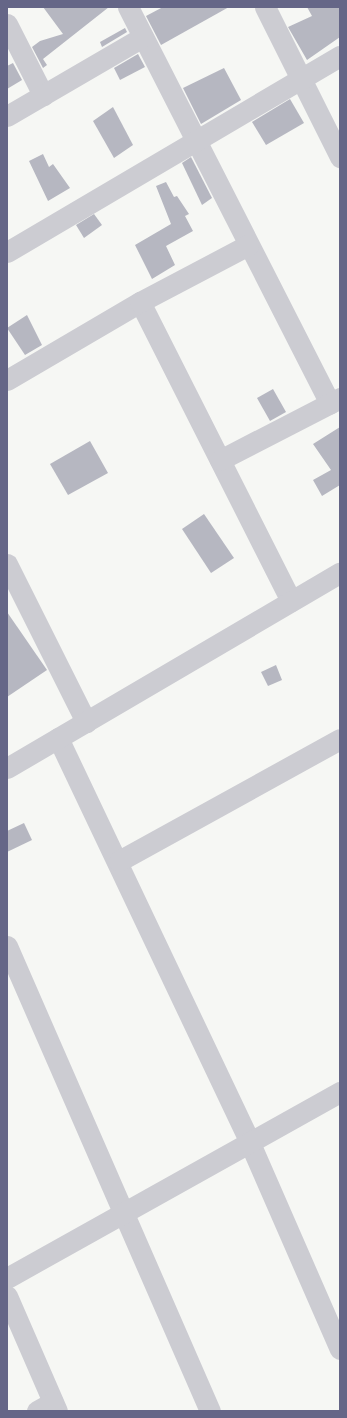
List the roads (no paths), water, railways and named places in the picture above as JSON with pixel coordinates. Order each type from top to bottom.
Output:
[{"type":"street","points":[[128,7],[248,245],[335,401],[220,460]]},
{"type":"street","points":[[265,7],[340,157]]},
{"type":"street","points":[[7,24],[43,96]]},
{"type":"street","points":[[7,116],[143,37]]},
{"type":"street","points":[[7,252],[300,78],[340,56]]},
{"type":"street","points":[[7,380],[140,302],[248,245]]},
{"type":"street","points":[[140,302],[292,601]]},
{"type":"street","points":[[7,564],[86,722]]},
{"type":"street","points":[[7,768],[340,573]]},
{"type":"street","points":[[58,738],[119,861],[249,1141],[340,1348]]},
{"type":"street","points":[[119,861],[340,739]]},
{"type":"street","points":[[7,946],[124,1211],[210,1411]]},
{"type":"street","points":[[7,1278],[249,1141],[340,1092]]},
{"type":"street","points":[[7,1296],[49,1408]]}]
